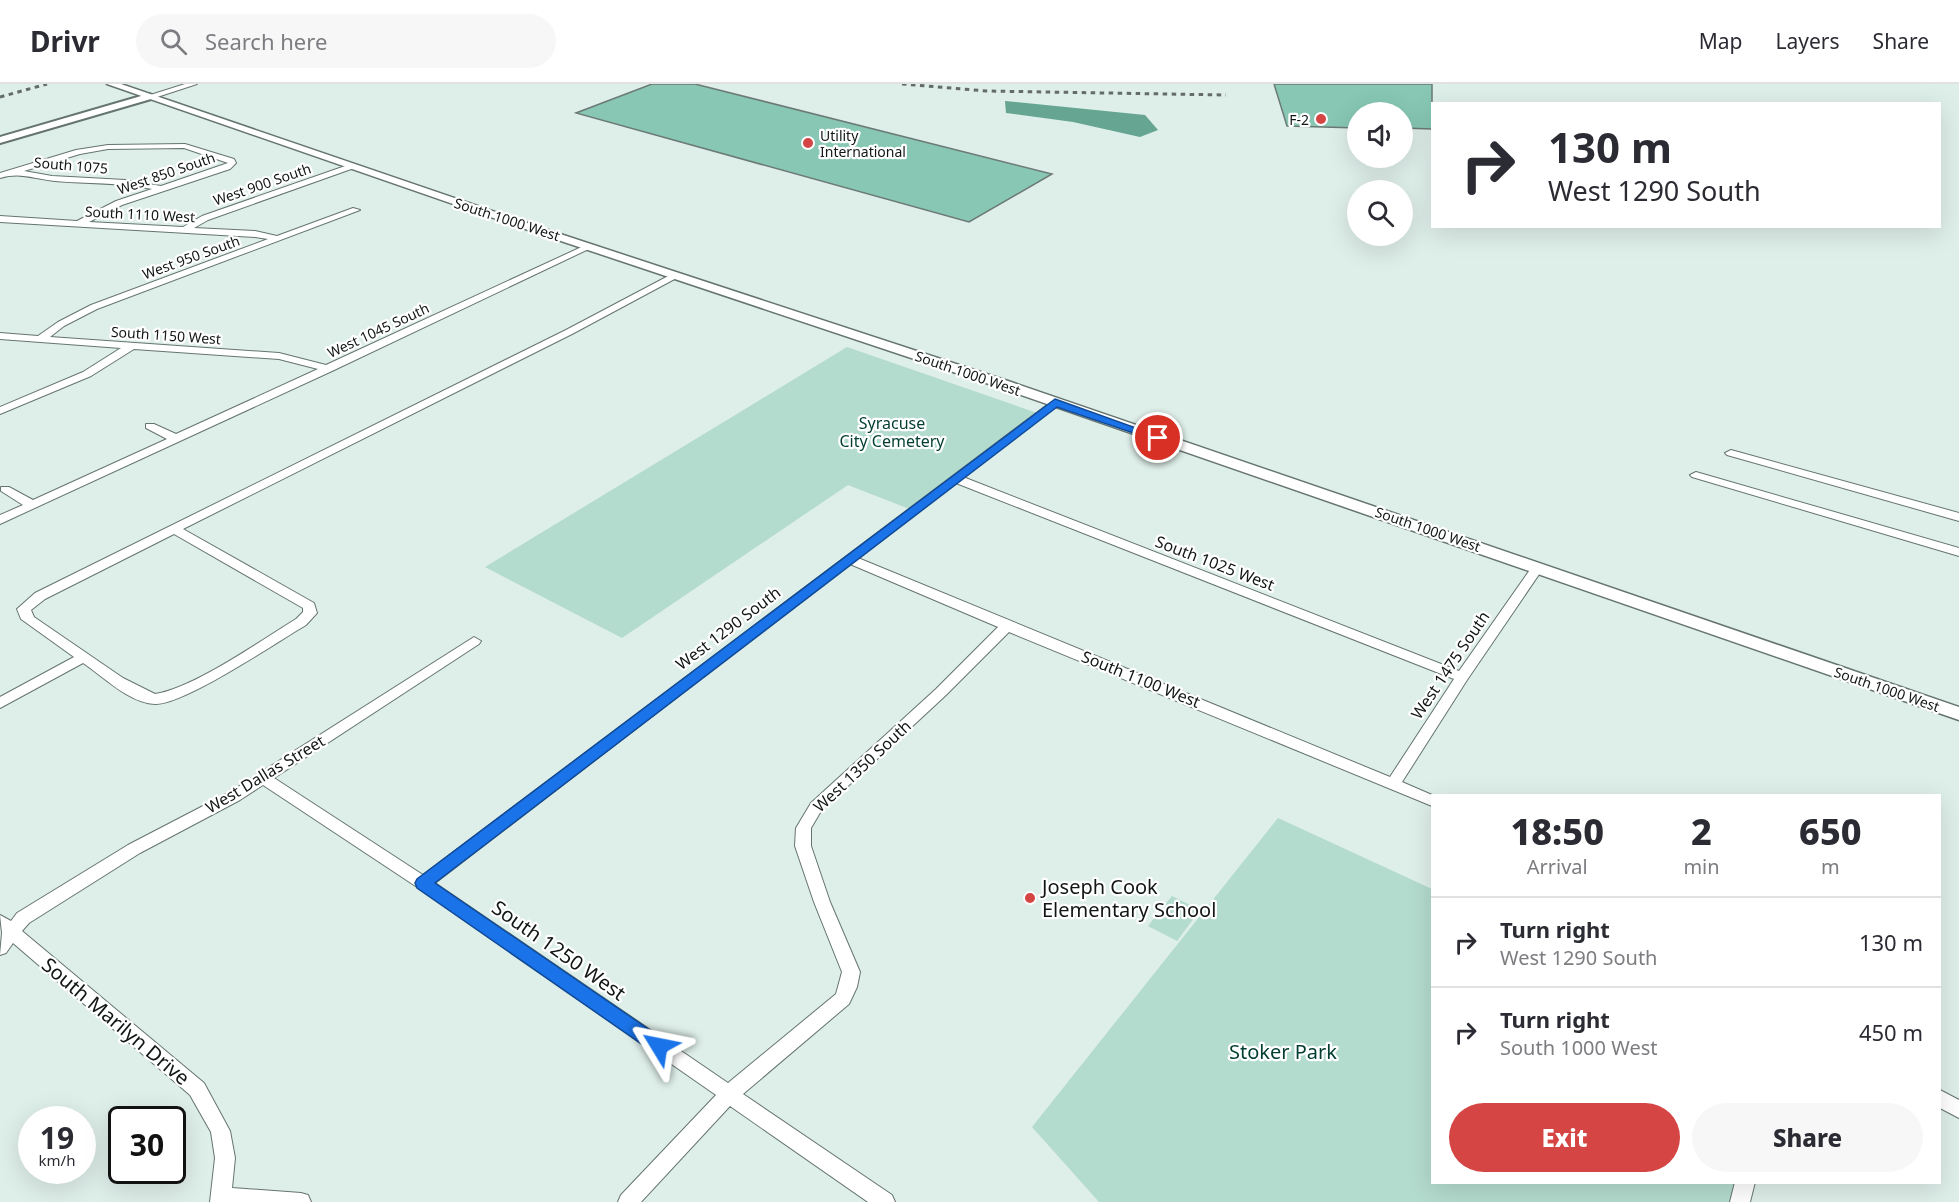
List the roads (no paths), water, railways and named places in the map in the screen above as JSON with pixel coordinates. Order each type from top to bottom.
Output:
[{"type":"main road","name":"South 1000 West","points":[[112,84],[1055,402],[1959,714]]},
{"type":"street","points":[[0,140],[193,84]]},
{"type":"street","name":"West 850 South","points":[[14,172],[79,152],[108,147],[185,146],[232,163],[102,209],[78,224]]},
{"type":"street","name":"West 900 South","points":[[183,230],[205,218],[351,166]]},
{"type":"street","points":[[0,176],[14,172]]},
{"type":"street","name":"South 1075","points":[[14,172],[161,189]]},
{"type":"street","name":"West 950 South","points":[[40,339],[61,324],[94,307],[356,210]]},
{"type":"street","name":"South 1110 West","points":[[0,219],[255,234],[279,239]]},
{"type":"street","name":"West 1045 South","points":[[0,520],[591,246]]},
{"type":"street","points":[[174,529],[309,606],[310,613],[301,622],[187,688],[159,700],[142,695],[27,620],[24,609],[40,596],[174,529],[569,332],[677,275]]},
{"type":"street","name":"South 1150 West","points":[[0,336],[279,356],[305,361],[328,369]]},
{"type":"street","points":[[0,411],[87,374],[131,346]]},
{"type":"street","name":"West 1290 South","points":[[423,883],[957,479],[1055,402]]},
{"type":"street","points":[[150,426],[176,439]]},
{"type":"street","points":[[1731,453],[1959,518]]},
{"type":"street","points":[[1696,475],[1959,552]]},
{"type":"street","name":"South 1025 West","points":[[957,479],[1462,677]]},
{"type":"street","points":[[4,489],[32,505]]},
{"type":"street","name":"South 1100 West","points":[[849,559],[1006,627],[1126,673],[1431,801]]},
{"type":"street","name":"West 1475 South","points":[[1394,784],[1462,677],[1538,567]]},
{"type":"street","name":"West 1350 South","points":[[628,1202],[729,1094],[843,999],[851,972],[812,876],[801,838],[805,822],[816,807],[941,692],[1006,627]]},
{"type":"street","name":"West Dallas Street","points":[[0,948],[6,928],[134,849],[235,796],[474,641]]},
{"type":"street","points":[[0,703],[84,657]]},
{"type":"street","name":"South 1250 West","points":[[264,778],[423,883],[885,1202]]},
{"type":"street","name":"South Marilyn Drive","points":[[6,928],[197,1089],[220,1131],[225,1158],[221,1199]]},
{"type":"street","points":[[1941,1099],[1959,1110]]},
{"type":"street","points":[[1740,1202],[1744,1184]]},
{"type":"street","points":[[221,1199],[301,1202]]},
{"type":"railway","points":[[0,97],[47,84]]},
{"type":"railway","points":[[902,84],[987,91],[1226,95]]},
{"type":"place","name":"F-2","points":[[1321,119]]},
{"type":"place","name":"Utility International","points":[[808,143]]},
{"type":"place","name":"Joseph Cook Elementary School","points":[[1030,898]]},
{"type":"park label","name":"Syracuse City Cemetery","points":[[892,432]]},
{"type":"park label","name":"Stoker Park","points":[[1283,1051]]}]
